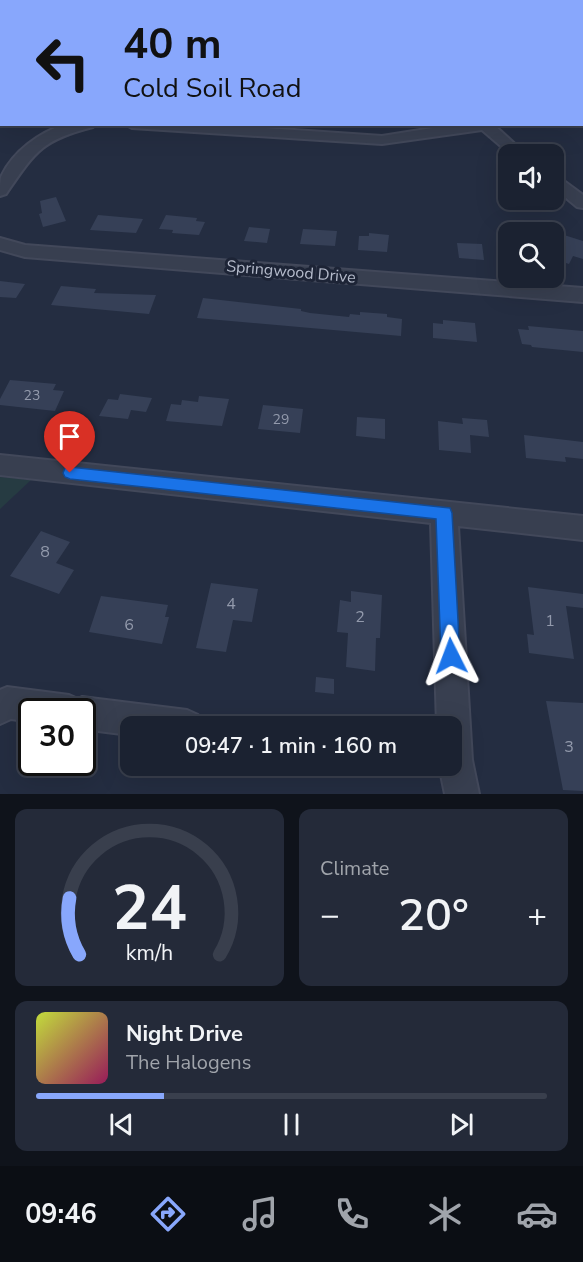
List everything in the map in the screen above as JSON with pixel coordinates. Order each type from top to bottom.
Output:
[{"type":"street","points":[[0,190],[30,148],[51,135],[81,126]]},
{"type":"street","points":[[162,126],[372,140],[404,138],[479,126]]},
{"type":"street","points":[[486,126],[507,144]]},
{"type":"street","points":[[564,188],[583,202]]},
{"type":"street","name":"Springwood Drive","points":[[0,244],[25,251],[583,295]]},
{"type":"street","points":[[0,465],[583,528]]},
{"type":"street","points":[[444,513],[452,716]]},
{"type":"street","points":[[2,699],[18,702]]},
{"type":"street","points":[[96,715],[120,718]]},
{"type":"street","points":[[458,776],[462,794]]},
{"type":"shaded area","points":[[0,477],[31,480],[0,509]]},
{"type":"building","points":[[56,197],[66,221],[43,227],[39,214],[42,213],[40,201]]},
{"type":"building","points":[[98,215],[143,219],[136,233],[90,230]]},
{"type":"building","points":[[166,215],[197,218],[196,221],[205,222],[199,235],[172,233],[173,230],[159,229]]},
{"type":"building","points":[[249,227],[270,229],[267,243],[244,241]]},
{"type":"building","points":[[303,229],[337,231],[335,246],[300,244]]},
{"type":"building","points":[[369,233],[389,235],[387,252],[358,250],[359,236],[369,236]]},
{"type":"building","points":[[564,235],[583,241],[583,259],[573,256],[569,264],[564,262]]},
{"type":"building","points":[[457,243],[482,244],[484,260],[459,258]]},
{"type":"building","points":[[0,281],[25,284],[16,298],[0,297]]},
{"type":"building","points":[[61,286],[96,289],[94,293],[156,295],[149,314],[51,305]]},
{"type":"building","points":[[203,298],[349,317],[350,314],[360,315],[360,312],[387,314],[387,317],[402,319],[401,336],[197,318]]},
{"type":"building","points":[[443,320],[475,323],[477,342],[433,338],[433,323],[443,324]]},
{"type":"building","points":[[528,326],[583,331],[583,352],[522,344],[518,329],[529,330]]},
{"type":"building","points":[[10,380],[56,384],[53,390],[64,391],[55,411],[0,405],[0,399]]},
{"type":"building","points":[[120,394],[152,398],[146,412],[131,410],[128,419],[99,416],[108,399],[118,400]]},
{"type":"building","points":[[199,396],[229,399],[222,426],[166,421],[171,404],[181,405],[182,400],[198,402]]},
{"type":"building","points":[[263,405],[303,409],[300,433],[258,429]]},
{"type":"building","points":[[357,417],[385,419],[385,439],[356,436]]},
{"type":"building","points":[[462,418],[487,420],[489,437],[470,435],[471,453],[439,450],[438,421],[463,424]]},
{"type":"building","points":[[524,435],[583,442],[583,459],[565,457],[566,462],[526,458]]},
{"type":"building","points":[[41,531],[70,542],[56,563],[74,570],[59,594],[10,576]]},
{"type":"building","points":[[211,583],[258,589],[252,622],[233,620],[226,652],[196,648]]},
{"type":"building","points":[[528,587],[583,594],[583,608],[566,606],[574,659],[529,653],[527,634],[534,635]]},
{"type":"building","points":[[351,591],[382,595],[380,638],[376,638],[375,671],[346,667],[348,633],[337,632],[340,600],[351,602]]},
{"type":"building","points":[[101,596],[168,605],[165,617],[169,617],[162,644],[89,632]]},
{"type":"building","points":[[316,677],[334,679],[334,694],[315,692]]},
{"type":"building","points":[[546,701],[583,703],[583,791],[563,790]]},
{"type":"route","points":[[70,473],[444,513],[451,656]]}]
